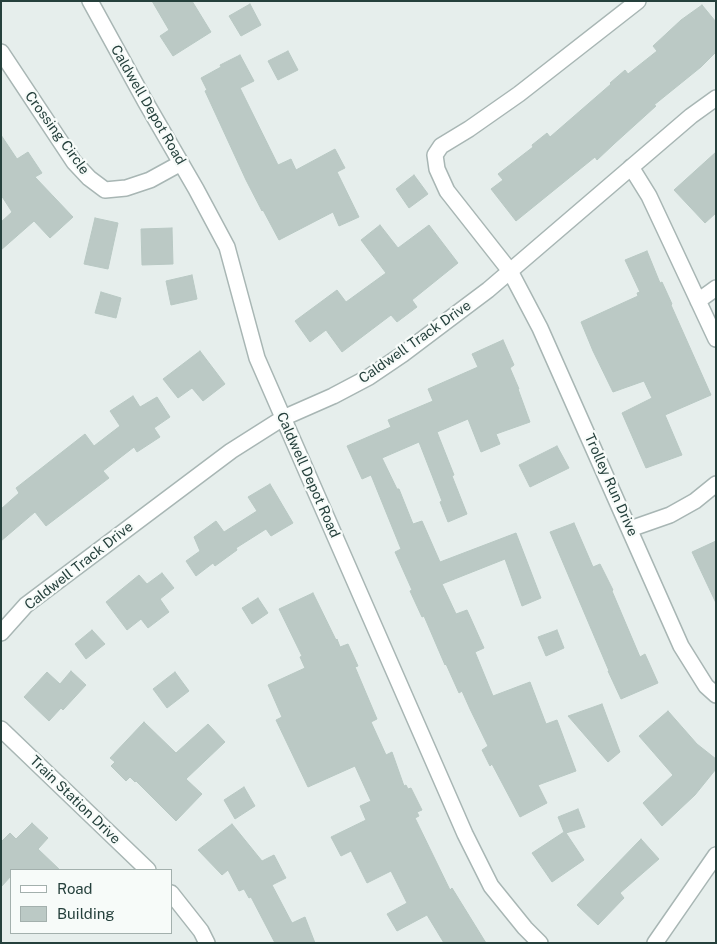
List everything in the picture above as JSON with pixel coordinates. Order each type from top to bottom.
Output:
[{"type":"street","name":"Caldwell Depot Road","points":[[90,1],[227,247],[257,358],[466,834],[491,886],[525,928],[540,943]]},
{"type":"street","name":"Trolley Run Drive","points":[[638,1],[519,94],[470,129],[441,146],[435,156],[437,169],[447,191],[510,271],[540,328],[681,646],[706,686],[716,695]]},
{"type":"street","name":"Crossing Circle","points":[[1,52],[74,162],[89,178],[105,190],[126,188],[150,180],[181,163]]},
{"type":"street","name":"Caldwell Track Drive","points":[[1,633],[26,605],[231,450],[283,418],[369,377],[464,308],[488,290],[691,116],[716,98]]},
{"type":"street","points":[[631,168],[649,196],[716,339]]},
{"type":"street","points":[[698,301],[716,288]]},
{"type":"street","points":[[630,529],[670,515],[695,501],[716,484]]},
{"type":"street","name":"Train Station Drive","points":[[1,729],[147,869]]},
{"type":"street","points":[[655,943],[715,858]]},
{"type":"street","points":[[172,894],[202,931],[207,943]]},
{"type":"building","points":[[152,1],[192,1],[211,32],[173,56],[160,36],[169,30]]},
{"type":"building","points":[[250,4],[261,25],[241,36],[229,16]]},
{"type":"building","points":[[702,5],[716,22],[716,52],[701,67],[654,105],[656,106],[597,160],[595,157],[516,221],[491,189],[503,180],[498,174],[533,147],[532,145],[547,133],[550,137],[625,70],[628,74],[657,51],[653,46],[681,20]]},
{"type":"building","points":[[288,51],[298,70],[278,80],[268,61]]},
{"type":"building","points":[[240,55],[254,81],[240,88],[278,165],[291,159],[296,170],[335,149],[345,168],[337,172],[359,217],[339,226],[333,212],[279,240],[246,180],[205,91],[207,90],[201,78],[221,67],[220,65]]},
{"type":"building","points":[[1,135],[17,159],[28,152],[42,173],[35,177],[73,217],[50,238],[34,221],[1,250],[1,222],[12,212],[1,195]]},
{"type":"building","points":[[716,152],[716,213],[705,223],[674,190]]},
{"type":"building","points":[[414,175],[428,194],[409,208],[396,189]]},
{"type":"building","points":[[95,218],[118,223],[108,269],[84,264]]},
{"type":"building","points":[[380,225],[398,248],[429,225],[458,263],[412,300],[417,307],[397,322],[391,315],[342,352],[326,330],[310,342],[295,321],[337,290],[346,302],[386,273],[361,240]]},
{"type":"building","points":[[172,228],[173,264],[142,265],[141,229]]},
{"type":"building","points":[[647,251],[711,395],[665,415],[682,455],[646,468],[622,413],[652,398],[644,381],[613,392],[581,322],[638,296],[637,293],[640,292],[625,260]]},
{"type":"building","points":[[192,275],[197,299],[171,305],[166,281]]},
{"type":"building","points":[[101,292],[121,298],[116,318],[95,313]]},
{"type":"building","points":[[503,340],[514,365],[510,368],[530,422],[496,434],[500,444],[481,452],[468,419],[437,432],[467,514],[448,522],[440,502],[442,501],[419,442],[382,458],[397,489],[399,489],[413,524],[422,521],[440,562],[516,533],[541,598],[522,606],[505,559],[442,584],[456,614],[467,610],[484,648],[475,652],[493,696],[530,682],[546,724],[557,720],[576,771],[538,785],[547,803],[520,817],[492,764],[490,766],[482,750],[488,746],[462,691],[459,693],[424,616],[422,617],[410,591],[412,590],[395,552],[401,549],[371,475],[362,479],[347,446],[391,427],[388,420],[433,401],[428,389],[478,367],[472,354]]},
{"type":"building","points":[[200,351],[225,384],[203,401],[192,388],[178,398],[163,379]]},
{"type":"building","points":[[133,396],[140,407],[157,397],[170,417],[154,428],[160,437],[137,452],[134,447],[103,471],[109,478],[46,526],[35,512],[1,541],[1,509],[19,493],[16,488],[85,434],[94,446],[120,426],[110,411]]},
{"type":"building","points":[[557,446],[569,468],[530,487],[519,465]]},
{"type":"building","points":[[270,484],[293,523],[271,536],[266,529],[236,548],[237,550],[215,566],[213,563],[196,576],[186,561],[200,551],[194,537],[216,521],[224,532],[257,511],[248,497]]},
{"type":"building","points":[[574,523],[593,567],[600,564],[613,590],[640,657],[645,654],[658,683],[621,699],[550,532]]},
{"type":"building","points":[[716,541],[716,603],[692,552]]},
{"type":"building","points":[[162,573],[174,588],[160,599],[169,612],[148,628],[141,619],[127,630],[106,602],[139,575],[147,584]]},
{"type":"building","points":[[313,593],[340,647],[348,644],[358,666],[355,667],[377,719],[371,722],[386,755],[392,752],[404,786],[406,785],[408,789],[411,788],[422,810],[417,812],[419,816],[415,818],[450,890],[452,888],[486,943],[444,943],[427,915],[397,931],[387,914],[407,903],[391,871],[367,883],[351,851],[341,856],[331,837],[366,820],[360,806],[371,801],[355,766],[308,787],[276,720],[282,717],[268,685],[305,668],[300,657],[302,656],[279,609]]},
{"type":"building","points":[[258,598],[268,613],[252,624],[242,608]]},
{"type":"building","points":[[92,630],[105,644],[86,659],[75,644]]},
{"type":"building","points":[[557,630],[564,648],[546,656],[538,637]]},
{"type":"building","points":[[71,671],[86,685],[63,710],[61,708],[49,721],[24,697],[47,672],[60,684]]},
{"type":"building","points":[[175,672],[189,691],[167,708],[153,689]]},
{"type":"building","points":[[602,704],[620,752],[608,762],[568,716]]},
{"type":"building","points":[[668,711],[697,744],[716,759],[716,769],[695,795],[662,826],[643,803],[673,775],[639,736]]},
{"type":"building","points":[[144,722],[176,753],[208,724],[225,742],[186,779],[202,794],[176,821],[136,781],[130,777],[126,781],[111,766],[115,762],[110,758]]},
{"type":"building","points":[[244,787],[255,806],[235,819],[224,800]]},
{"type":"building","points":[[578,809],[585,827],[566,833],[584,860],[552,882],[532,853],[564,832],[558,817]]},
{"type":"building","points":[[32,823],[48,838],[38,849],[59,869],[10,869],[10,877],[1,887],[1,842],[10,833],[16,839]]},
{"type":"building","points":[[232,824],[262,861],[274,855],[286,878],[272,885],[292,923],[305,917],[315,943],[275,943],[251,897],[249,898],[244,889],[239,891],[228,870],[222,875],[198,850]]},
{"type":"building","points":[[641,839],[659,859],[620,893],[624,898],[598,925],[577,905]]}]
